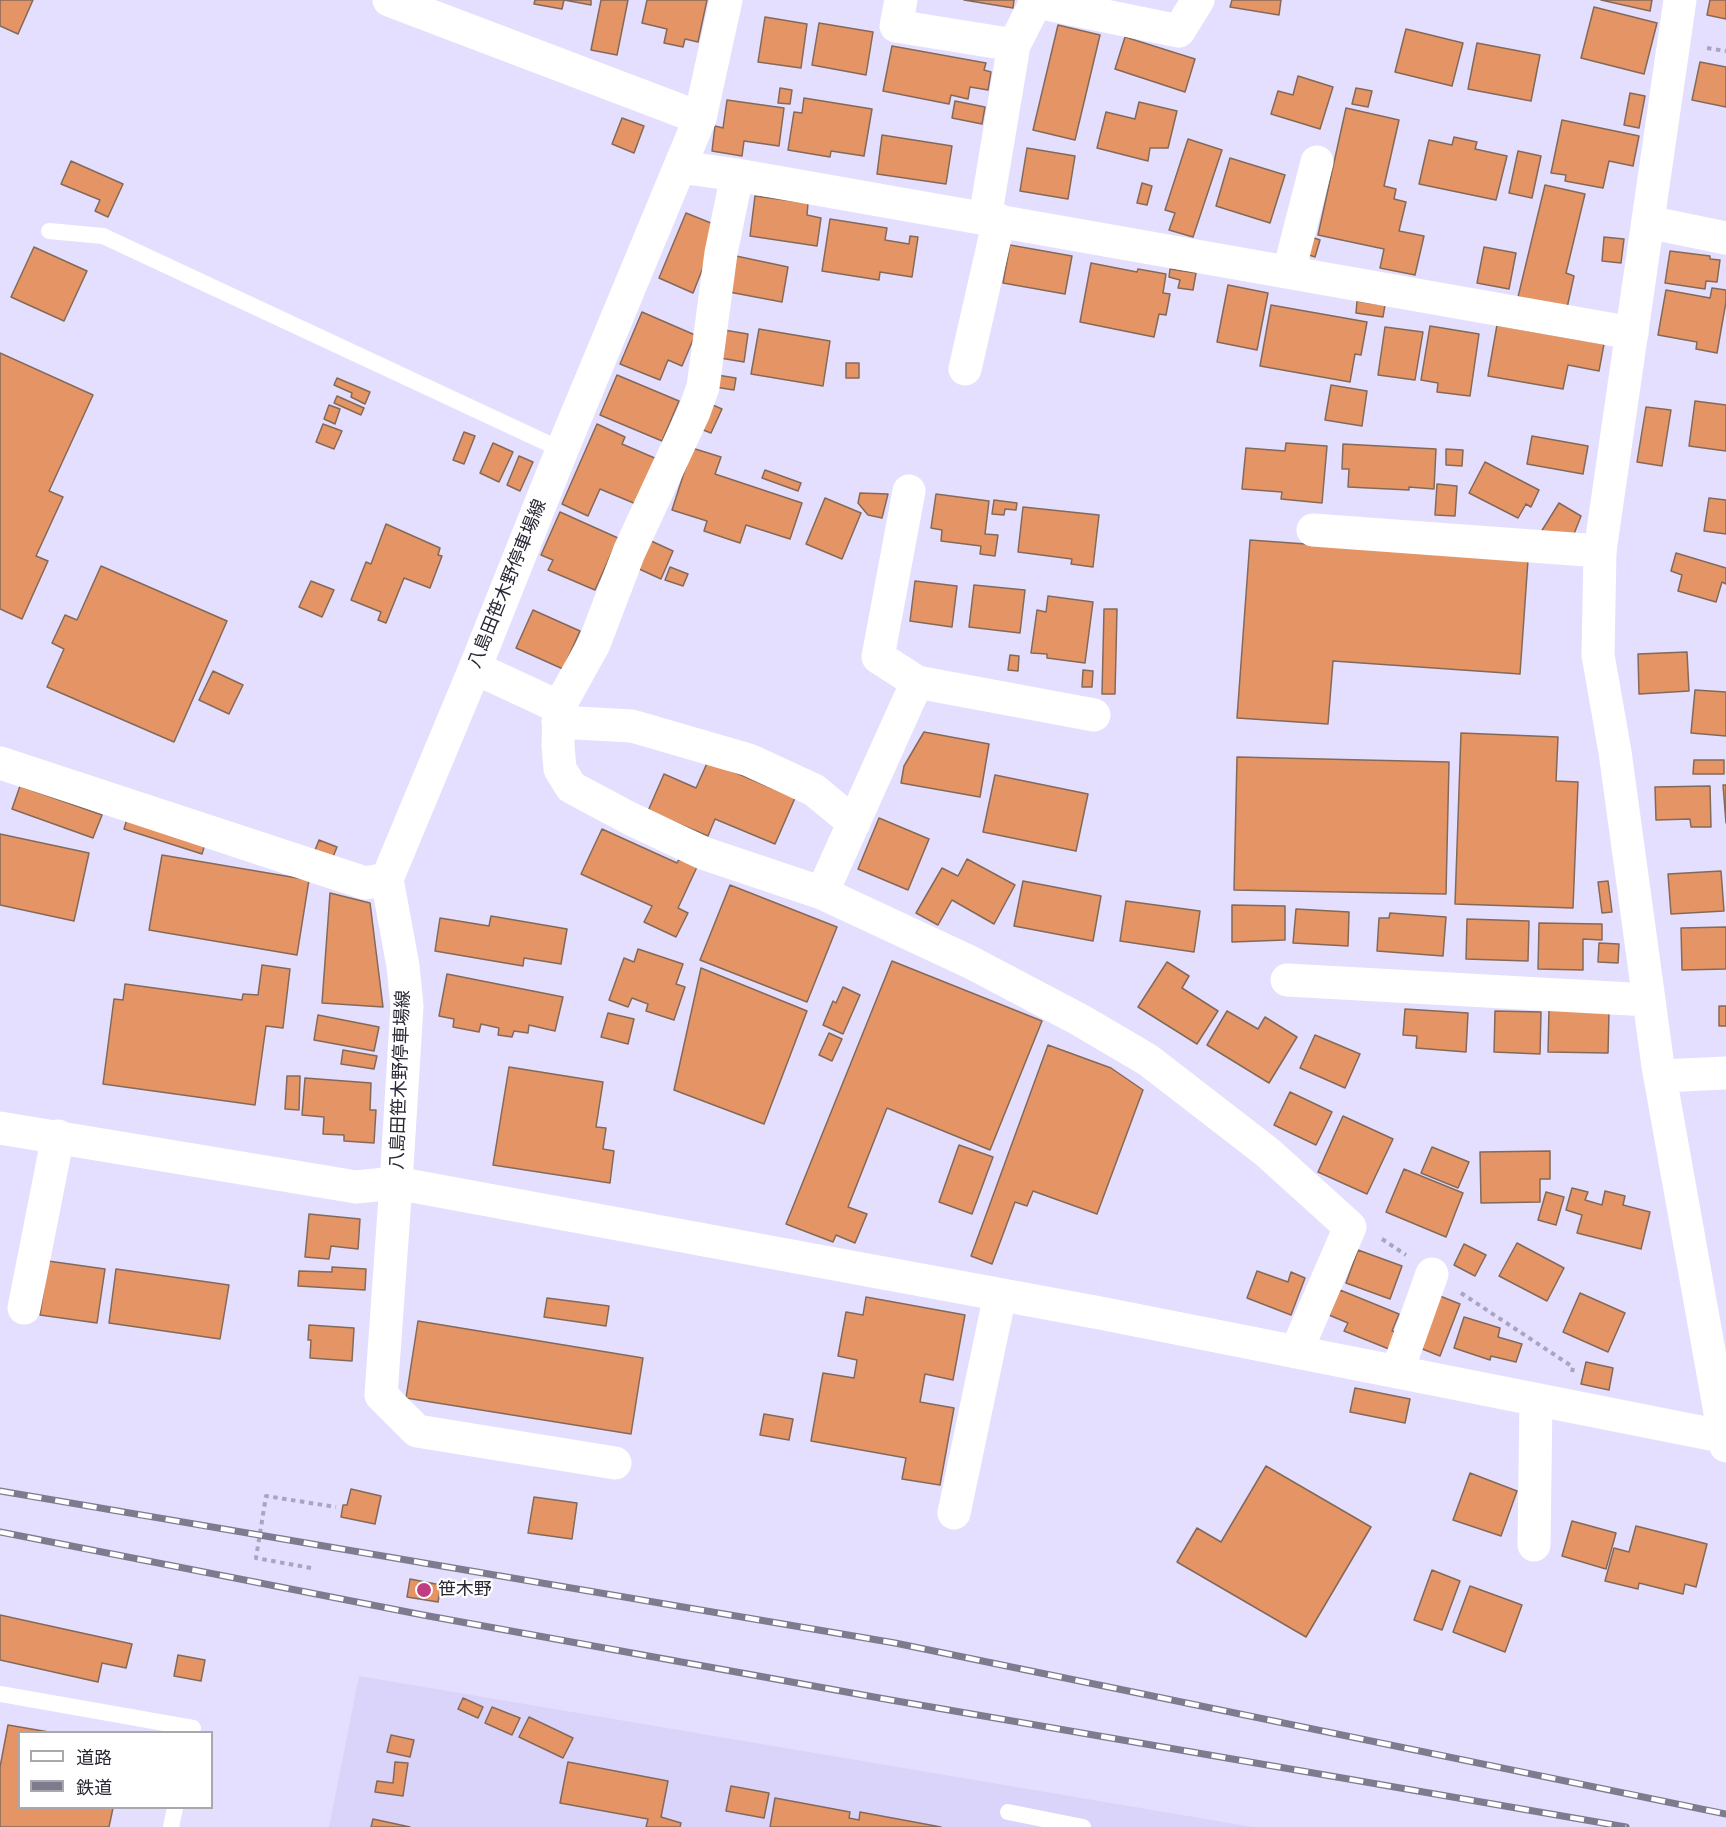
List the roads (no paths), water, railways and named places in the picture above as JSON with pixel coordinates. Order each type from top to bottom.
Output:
[{"type":"street","name":"八島田笹木野停車場線","points":[[615,1463],[417,1431],[381,1395],[407,1006],[403,966],[387,879],[700,118],[726,0]]},
{"type":"street","points":[[901,0],[896,26],[1014,45]]},
{"type":"street","points":[[965,369],[992,219],[1014,45],[1037,1],[1179,31],[1198,0]]},
{"type":"street","points":[[0,1128],[356,1187],[396,1183],[1296,1352],[1726,1440],[1661,1076],[1615,752],[1598,655],[1600,551],[1680,0]]},
{"type":"street","points":[[407,3],[700,118]]},
{"type":"street","points":[[1289,271],[1317,162]]},
{"type":"street","points":[[680,167],[992,219],[1632,333]]},
{"type":"street","points":[[737,175],[721,253],[703,387],[694,412],[629,552],[594,644],[559,714],[560,769],[571,787],[629,818],[703,853],[822,893],[970,962],[1080,1020],[1148,1060],[1267,1152],[1350,1227],[1296,1352]]},
{"type":"street","points":[[1648,222],[1726,238]]},
{"type":"street","points":[[909,491],[878,657],[917,682],[1094,715]]},
{"type":"street","points":[[1313,530],[1600,551]]},
{"type":"street","points":[[475,668],[559,714],[632,726],[749,760],[814,790],[854,823]]},
{"type":"street","points":[[822,893],[917,682]]},
{"type":"street","points":[[0,763],[365,882],[387,879]]},
{"type":"street","points":[[1287,980],[1649,1000]]},
{"type":"street","points":[[1661,1076],[1726,1073]]},
{"type":"street","points":[[24,1308],[58,1136]]},
{"type":"street","points":[[1397,1372],[1432,1274]]},
{"type":"street","points":[[954,1513],[1000,1295]]},
{"type":"street","points":[[1534,1545],[1536,1400]]},
{"type":"lane","points":[[49,231],[103,236],[562,450]]},
{"type":"lane","points":[[0,1694],[193,1728],[192,1731]]},
{"type":"lane","points":[[171,1827],[175,1809]]},
{"type":"lane","points":[[1008,1812],[1083,1827]]},
{"type":"railway","points":[[0,1491],[895,1643],[1726,1814]]},
{"type":"railway","points":[[0,1532],[423,1615],[885,1699],[1626,1827]]},
{"type":"place","name":"笹木野","points":[[424,1590]]}]
